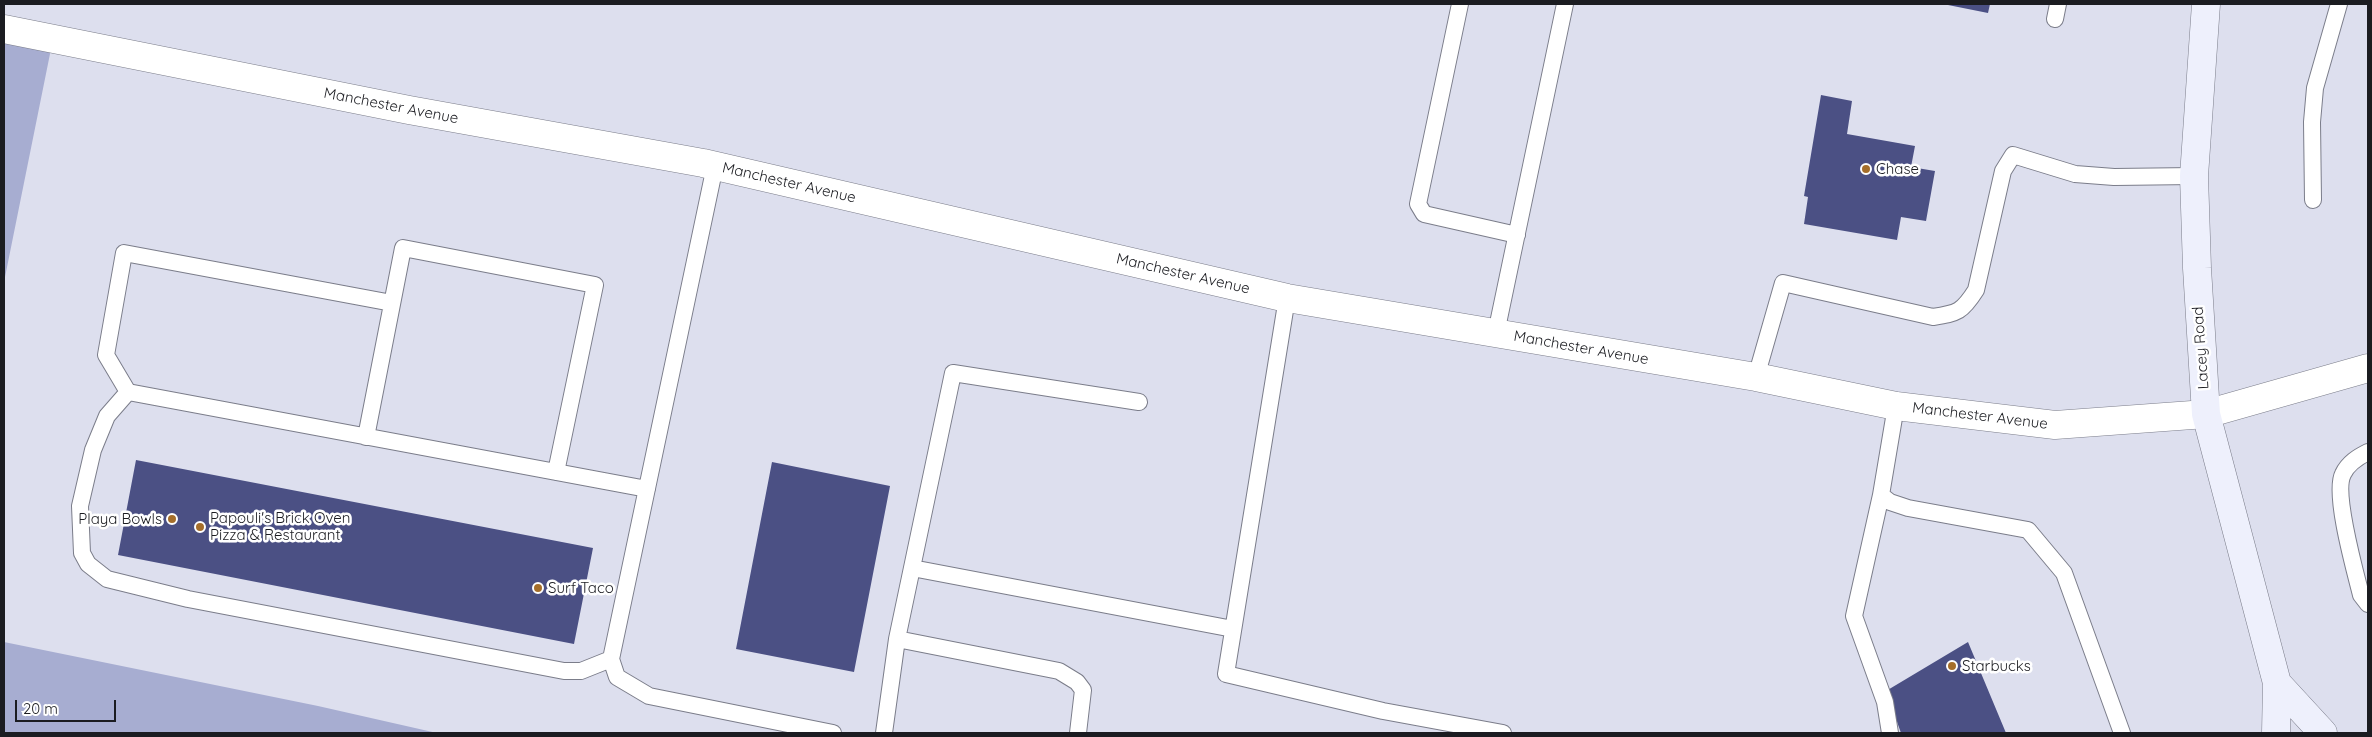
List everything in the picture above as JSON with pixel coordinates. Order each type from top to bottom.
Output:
[{"type":"main road","name":"Lacey Road","points":[[2206,4],[2194,176],[2196,268],[2206,414],[2278,683],[2276,733]]},
{"type":"main road","name":"Lacey Road","points":[[2278,683],[2323,733]]},
{"type":"street","name":"Manchester Avenue","points":[[4,29],[409,110],[714,166],[1287,298],[1756,377],[1896,406],[2055,424],[2206,414],[2368,368]]},
{"type":"lane","points":[[1460,4],[1418,204],[1424,214],[1517,235]]},
{"type":"lane","points":[[1496,333],[1565,4]]},
{"type":"lane","points":[[2313,200],[2312,122],[2315,88],[2339,4]]},
{"type":"lane","points":[[1756,377],[1783,284],[1933,316],[1955,313],[1966,307],[1976,290],[2002,171],[2013,156],[2075,174],[2114,177],[2194,176]]},
{"type":"lane","points":[[714,166],[611,659],[617,677],[648,696],[834,733]]},
{"type":"lane","points":[[366,437],[403,248],[595,285],[556,472]]},
{"type":"lane","points":[[392,303],[124,253],[106,355],[128,392],[647,489]]},
{"type":"lane","points":[[1287,298],[1226,674],[1383,711],[1503,733]]},
{"type":"lane","points":[[884,733],[897,639],[953,373],[1140,402]]},
{"type":"lane","points":[[128,392],[107,416],[93,450],[80,506],[82,553],[88,564],[107,579],[188,599],[564,671],[581,671],[611,659]]},
{"type":"lane","points":[[1890,733],[1885,702],[1854,616],[1881,495],[1896,406]]},
{"type":"lane","points":[[2368,452],[2353,460],[2342,475],[2340,497],[2361,595],[2368,604]]},
{"type":"lane","points":[[1881,495],[1890,502],[1908,508],[2028,530],[2064,573],[2122,733]]},
{"type":"lane","points":[[912,568],[1233,629]]},
{"type":"lane","points":[[897,639],[1059,671],[1077,682],[1083,690],[1078,733]]},
{"type":"shaded area","points":[[4,29],[53,39],[4,282]]},
{"type":"shaded area","points":[[4,642],[318,706],[437,733],[4,733]]},
{"type":"building","points":[[1943,4],[1990,4],[1988,13]]},
{"type":"building","name":"Chase","points":[[1821,95],[1852,101],[1847,134],[1915,146],[1911,167],[1935,171],[1926,221],[1901,217],[1897,240],[1804,224],[1808,197],[1804,196]]},
{"type":"building","points":[[136,460],[593,548],[574,644],[118,555]]},
{"type":"building","points":[[772,462],[890,486],[854,672],[736,649]]},
{"type":"building","name":"Starbucks","points":[[1968,642],[2006,733],[1901,733],[1886,691]]},
{"type":"place","name":"Chase","points":[[1866,169]]},
{"type":"place","name":"Playa Bowls","points":[[172,519]]},
{"type":"place","name":"Papouli's Brick Oven Pizza & Restaurant","points":[[200,527]]},
{"type":"place","name":"Surf Taco","points":[[538,588]]},
{"type":"place","name":"Starbucks","points":[[1952,666]]}]
